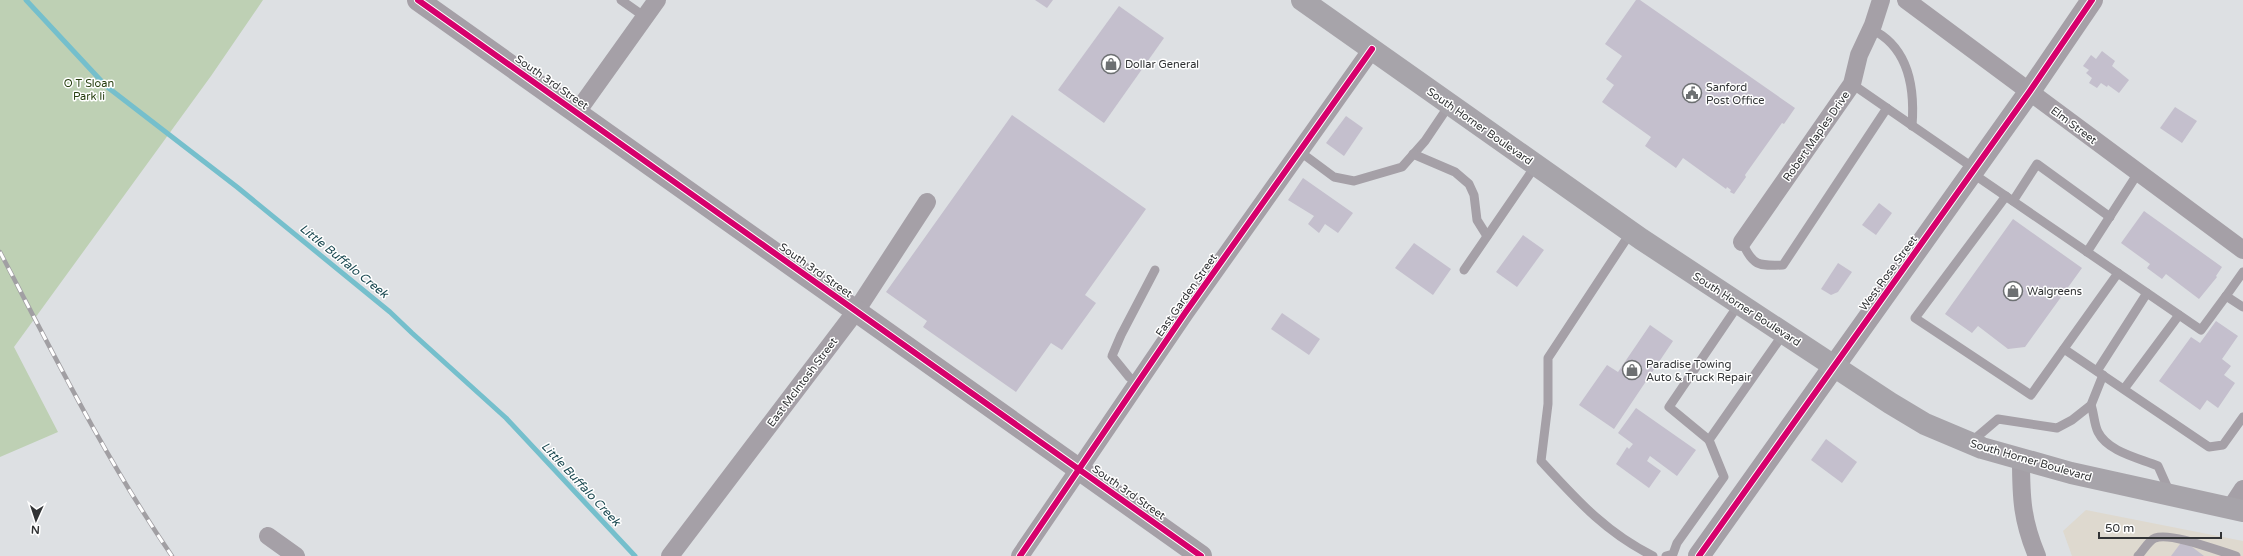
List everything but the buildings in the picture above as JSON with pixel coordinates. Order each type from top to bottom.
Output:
[{"type":"main road","name":"South Horner Boulevard","points":[[1302,0],[1631,232],[1890,403],[1926,424],[1970,443],[2021,459],[2171,496],[2237,510]]},
{"type":"street","name":"South 3rd Street","points":[[418,0],[1201,556]]},
{"type":"street","points":[[577,112],[657,0]]},
{"type":"street","name":"Robert Maples Drive","points":[[1742,242],[1852,84],[1859,55],[1871,29],[1881,0]]},
{"type":"street","name":"Elm Street","points":[[1906,0],[2243,250]]},
{"type":"street","name":"West Rose Street","points":[[1699,556],[2030,92],[2092,0]]},
{"type":"street","name":"East Garden Street","points":[[1020,556],[1078,468],[1137,383],[1372,49]]},
{"type":"street","name":"East McIntosh Street","points":[[670,556],[856,311],[927,202]]},
{"type":"street","points":[[2021,459],[2022,506],[2030,538],[2037,556]]},
{"type":"street","points":[[2237,510],[2243,490]]},
{"type":"street","points":[[268,536],[296,556]]},
{"type":"lane","points":[[621,0],[645,17]]},
{"type":"lane","points":[[1871,29],[1891,43],[1901,56],[1908,71],[1914,104],[1912,126]]},
{"type":"lane","points":[[1852,84],[1974,171],[2010,199],[2201,330],[2243,272]]},
{"type":"lane","points":[[1299,151],[1334,177],[1354,181],[1402,167],[1425,141],[1450,104]]},
{"type":"lane","points":[[1742,242],[1749,257],[1762,266],[1782,265],[1887,108]]},
{"type":"lane","points":[[1413,154],[1455,172],[1469,184],[1474,195],[1477,220],[1487,236]]},
{"type":"lane","points":[[2110,217],[2037,164],[1915,318],[2031,395],[2118,273]]},
{"type":"lane","points":[[1464,270],[1536,165]]},
{"type":"lane","points":[[2088,252],[2138,173]]},
{"type":"lane","points":[[1631,232],[1548,358],[1548,404],[1541,461],[1584,508],[1627,543],[1653,556]]},
{"type":"lane","points":[[1137,383],[1129,377],[1112,356],[1121,335],[1155,270]]},
{"type":"lane","points":[[2147,293],[2100,373],[2091,405],[2096,430],[2102,440],[2110,446],[2158,466],[2171,496]]},
{"type":"lane","points":[[2226,296],[2243,307]]},
{"type":"lane","points":[[1671,555],[1677,543],[1724,477],[1709,440],[1670,407],[1739,304]]},
{"type":"lane","points":[[2124,389],[2179,315]]},
{"type":"lane","points":[[1709,440],[1784,333]]},
{"type":"lane","points":[[2064,349],[2209,447],[2223,445],[2243,417]]},
{"type":"lane","points":[[1970,443],[1998,419],[2057,428],[2072,420],[2091,405]]},
{"type":"lane","points":[[2138,556],[2154,538],[2181,539],[2236,556]]},
{"type":"shaded area","points":[[2086,510],[2243,541],[2243,556],[2072,556],[2063,531]]},
{"type":"green space","name":"O T Sloan Park Ii","points":[[0,0],[263,0],[211,76],[14,347],[58,432],[0,457]]},
{"type":"waterway","name":"Little Buffalo Creek","points":[[26,0],[106,86],[237,187],[390,312],[506,418],[635,556]]},
{"type":"railway","points":[[0,252],[103,445],[148,520],[172,556]]},
{"type":"cycle path","points":[[418,0],[1201,556]]},
{"type":"cycle path","points":[[1699,556],[2030,91],[2092,0]]},
{"type":"cycle path","points":[[1020,556],[1185,313],[1372,49]]},
{"type":"place","name":"Dollar General","points":[[1111,64]]},
{"type":"place","name":"Sanford Post Office","points":[[1692,93]]},
{"type":"place","name":"Walgreens","points":[[2013,291]]},
{"type":"place","name":"Paradise Towing Auto & Truck Repair","points":[[1632,370]]}]
